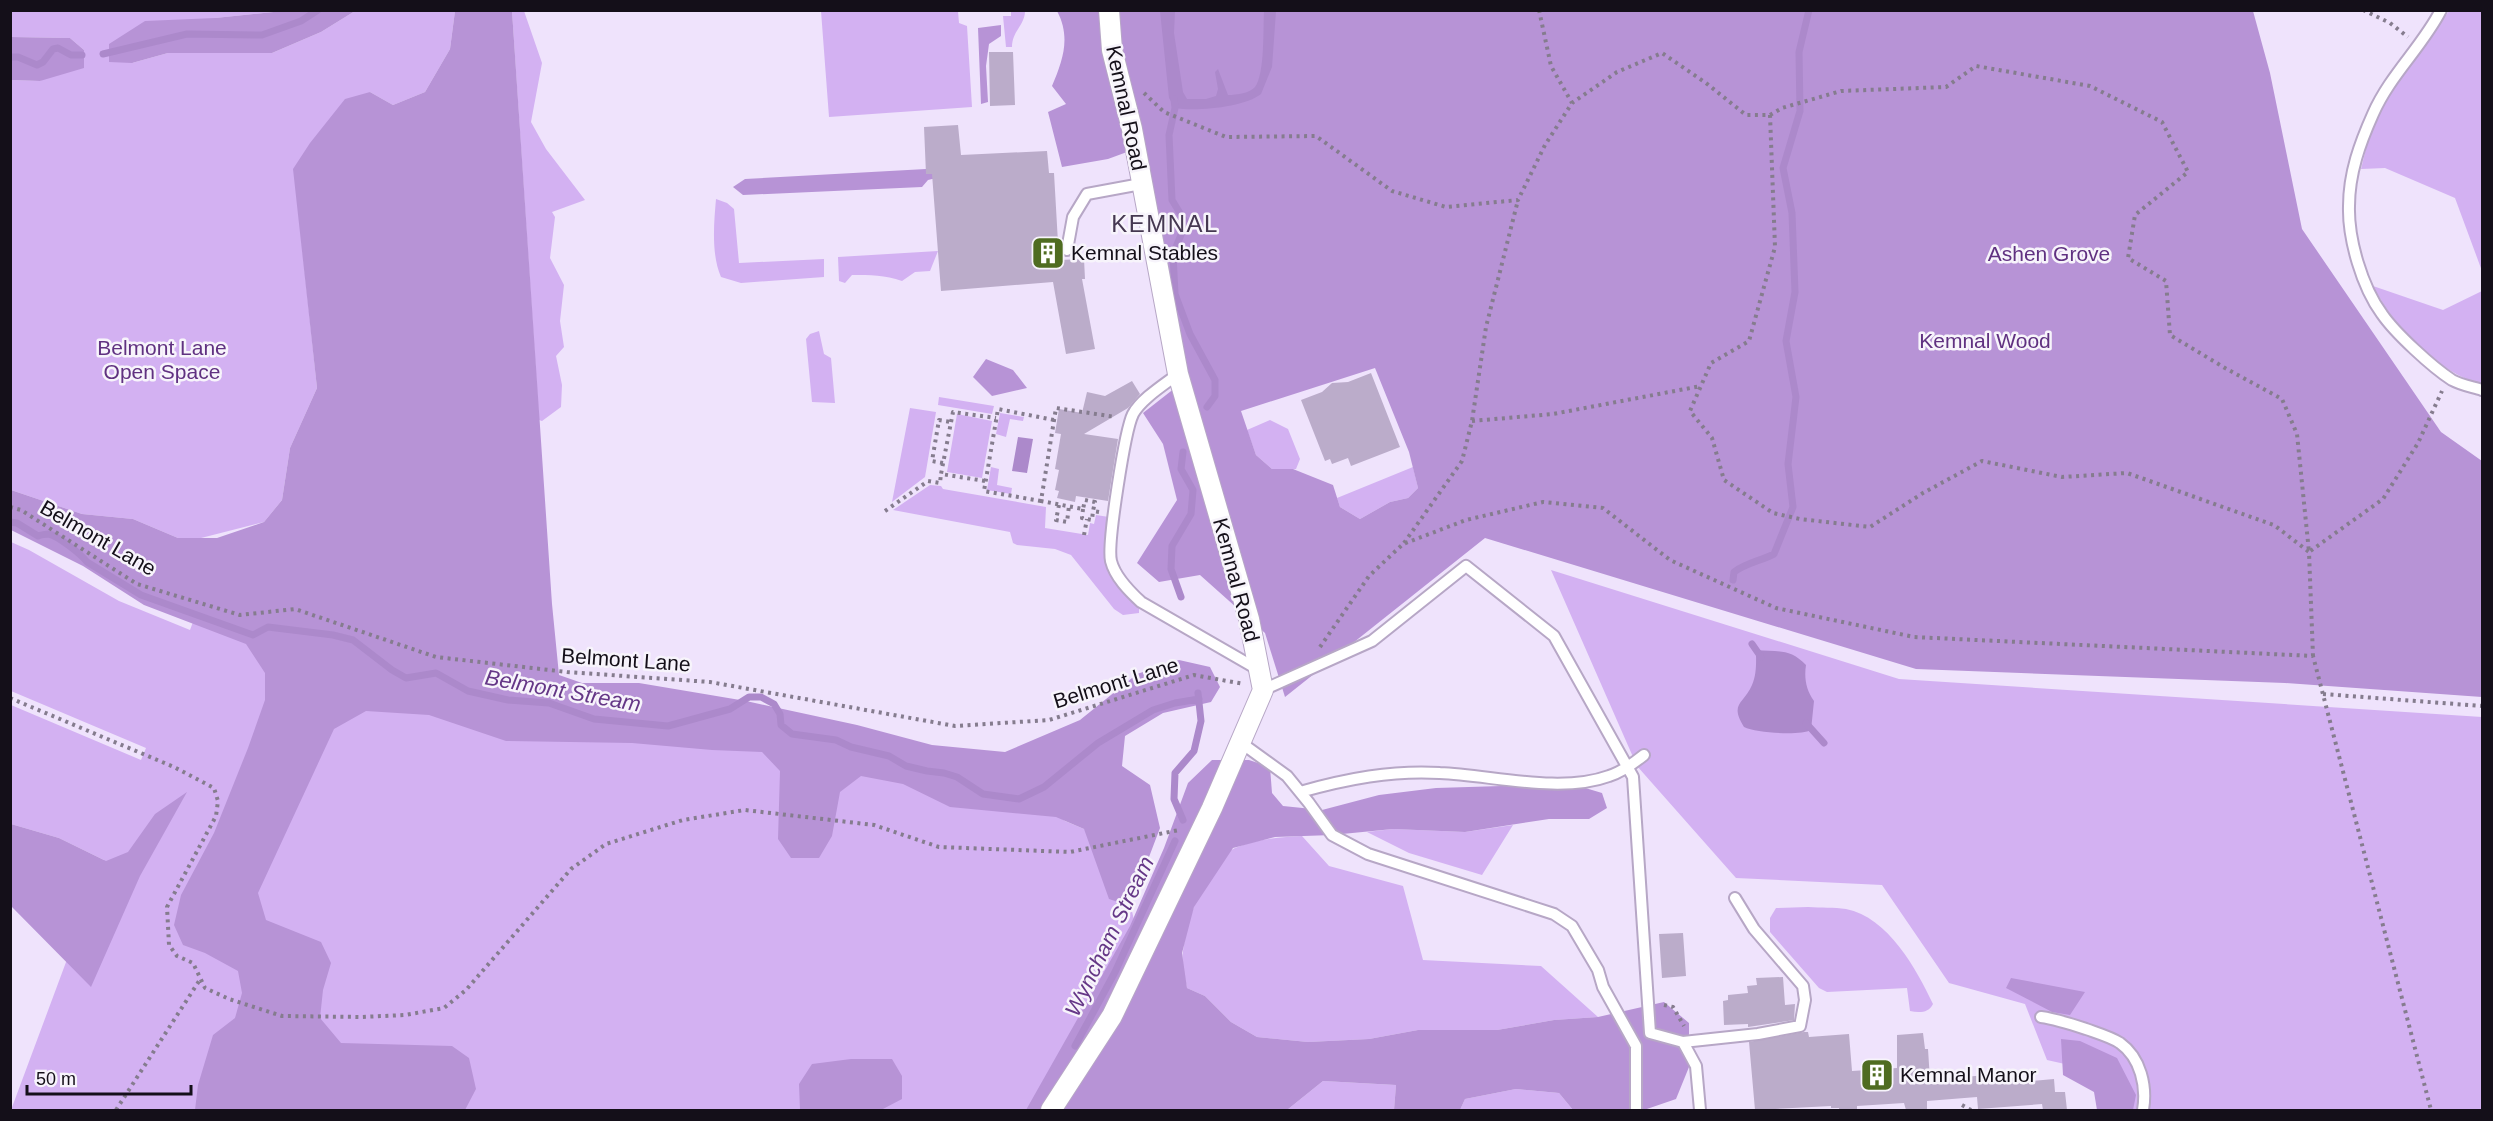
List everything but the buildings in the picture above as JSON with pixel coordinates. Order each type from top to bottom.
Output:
[{"type":"street","name":"Kemnal Road","points":[[1109,10],[1112,50],[1132,129],[1178,374],[1249,619],[1261,680]]},
{"type":"street","points":[[1051,1110],[1112,1016],[1204,825],[1240,742],[1261,680]]},
{"type":"lane","points":[[2441,10],[2432,27],[2404,61],[2374,111],[2355,159],[2349,207],[2357,264],[2381,314],[2414,348],[2453,380],[2482,390]]},
{"type":"lane","points":[[1067,250],[1073,217],[1087,194],[1141,184]]},
{"type":"lane","points":[[1178,374],[1155,390],[1134,412],[1131,420],[1110,545],[1111,561],[1129,591],[1141,602],[1261,680],[1372,642],[1466,566],[1554,636],[1633,777],[1650,1033],[1686,1042],[1758,1034],[1800,1026],[1805,1000],[1803,986],[1754,929],[1735,898]]},
{"type":"lane","points":[[1240,742],[1287,776],[1332,835],[1368,854],[1554,914],[1572,926],[1598,970],[1603,987],[1636,1046],[1636,1110]]},
{"type":"lane","points":[[1300,792],[1366,777],[1400,773],[1441,773],[1555,783],[1609,777],[1644,755]]},
{"type":"lane","points":[[2041,1017],[2072,1024],[2120,1043],[2135,1059],[2142,1076],[2145,1097],[2143,1110]]},
{"type":"lane","points":[[1686,1042],[1696,1066],[1700,1110]]},
{"type":"path","points":[[1539,10],[1551,66],[1572,103]]},
{"type":"path","points":[[2363,10],[2390,22],[2417,45]]},
{"type":"path","points":[[1315,654],[1369,576],[1403,544],[1462,462],[1472,421],[1486,327],[1518,200],[1545,145],[1572,103],[1617,72],[1662,53],[1706,83],[1746,115],[1770,115],[1782,108],[1841,91],[1946,87],[1976,66],[2091,86],[2162,122],[2188,172],[2135,214],[2128,258],[2166,281],[2170,335],[2224,368],[2283,399],[2296,434],[2308,552],[2313,656],[2431,1110]]},
{"type":"path","points":[[1164,112],[1226,137],[1316,136],[1392,191],[1446,207],[1518,200]]},
{"type":"path","points":[[1770,115],[1775,248],[1749,341],[1711,363],[1690,411],[1712,438],[1724,480],[1775,513],[1800,519],[1870,527],[1923,493],[1982,461],[2062,477],[2127,473],[2274,525],[2308,552]]},
{"type":"path","points":[[2308,552],[2383,499],[2418,443],[2440,393],[2453,380]]},
{"type":"path","points":[[1472,421],[1553,414],[1701,386]]},
{"type":"path","points":[[1041,501],[1056,408],[1131,420]]},
{"type":"path","points":[[1054,420],[998,409],[984,491],[1083,509]]},
{"type":"path","points":[[885,511],[928,481],[940,483],[953,411],[996,418]]},
{"type":"path","points":[[943,463],[932,461],[939,420],[951,422]]},
{"type":"path","points":[[941,474],[985,481]]},
{"type":"path","points":[[1085,500],[1095,502],[1092,520],[1082,518],[1083,509],[1085,500]]},
{"type":"path","points":[[1403,544],[1466,520],[1543,502],[1603,508],[1670,560],[1776,608],[1914,638],[2313,656]]},
{"type":"path","points":[[1059,505],[1056,520],[1067,522],[1069,506]]},
{"type":"path","name":"Belmont Lane","points":[[10,507],[21,510],[138,584],[240,615],[295,609],[436,657],[567,672],[710,682],[955,726],[1049,720],[1194,675],[1242,685],[1261,680]]},
{"type":"path","points":[[1093,511],[1114,514]]},
{"type":"path","points":[[1084,535],[1087,519]]},
{"type":"path","points":[[2323,694],[2482,706]]},
{"type":"path","points":[[10,699],[174,767],[214,788],[218,801],[216,816],[167,907],[169,945],[177,956],[193,963],[205,988],[229,999],[282,1016],[405,1015],[444,1008],[466,990],[571,868],[606,844],[683,820],[745,810],[874,825],[939,847],[1070,852],[1204,825]]},
{"type":"path","points":[[116,1110],[201,978]]},
{"type":"path","points":[[1660,1005],[1673,1007],[1676,1010],[1686,1042]]},
{"type":"path","points":[[1962,1105],[1971,1110]]},
{"type":"green space","name":"Belmont Lane Open Space","points":[[11,11],[283,11],[215,18],[132,63],[168,53],[272,53],[321,32],[355,11],[455,11],[450,49],[425,92],[393,105],[370,92],[294,169],[317,388],[290,448],[282,500],[264,522],[201,538],[178,538],[133,519],[82,514],[11,490],[11,80],[40,81],[84,50],[70,38],[11,37]]},
{"type":"green space","points":[[283,11],[355,11],[321,32],[272,53],[168,53],[132,63],[109,62],[109,44],[145,21],[215,18]]},
{"type":"green space","points":[[455,11],[512,11],[552,604],[559,675],[582,683],[639,683],[746,701],[857,725],[932,745],[1005,752],[1080,720],[1137,674],[1179,660],[1210,667],[1220,687],[1211,702],[1163,713],[1125,736],[1122,766],[1150,785],[1160,828],[1138,886],[1124,904],[1109,899],[1084,829],[1056,817],[950,807],[903,784],[861,776],[840,792],[832,836],[819,858],[791,858],[778,839],[780,771],[762,752],[632,743],[506,741],[429,715],[366,711],[334,729],[258,893],[266,920],[321,942],[331,963],[323,990],[320,1018],[341,1043],[452,1046],[469,1058],[476,1089],[465,1110],[195,1110],[198,1085],[213,1035],[235,1018],[242,993],[238,971],[205,953],[183,945],[174,925],[181,895],[214,833],[248,748],[265,700],[265,673],[246,644],[144,605],[83,566],[11,530],[11,490],[82,514],[133,519],[178,538],[217,538],[264,522],[282,500],[290,448],[317,388],[293,169],[310,143],[345,99],[370,92],[393,105],[425,92],[450,49]]},
{"type":"green space","points":[[512,11],[524,11],[542,63],[531,122],[546,149],[585,200],[552,212],[555,217],[550,258],[564,285],[560,321],[564,347],[556,356],[562,385],[561,407],[542,421],[539,420]]},
{"type":"green space","points":[[821,11],[958,11],[959,23],[967,26],[972,107],[829,117]]},
{"type":"green space","points":[[1011,11],[1025,11],[1012,47],[1006,47],[1003,16],[1011,16]]},
{"type":"green space","name":"Kemnal Wood","points":[[1057,11],[2253,11],[2270,73],[2302,229],[2441,432],[2482,461],[2482,697],[2285,683],[1916,669],[1485,538],[1285,697],[1265,633],[1200,575],[1159,582],[1137,563],[1177,500],[1163,444],[1143,413],[1189,377],[1127,152],[1108,159],[1062,167],[1048,112],[1066,104],[1052,86],[1064,48],[1064,30]],"holes":[[[1375,368],[1409,452],[1418,488],[1408,498],[1390,502],[1360,519],[1340,507],[1333,485],[1293,469],[1272,469],[1256,455],[1241,411]]]},
{"type":"green space","points":[[2449,11],[2482,11],[2482,271],[2455,198],[2385,168],[2361,169],[2371,128],[2393,90]]},
{"type":"green space","points":[[1001,25],[1001,36],[989,44],[986,66],[988,102],[981,104],[978,28]]},
{"type":"green space","points":[[11,37],[70,38],[84,50],[84,68],[40,81],[11,80]]},
{"type":"green space","points":[[926,169],[926,174],[1010,174],[932,179],[922,187],[743,195],[733,187],[745,179]]},
{"type":"green space","points":[[716,199],[727,203],[734,209],[739,263],[824,259],[824,277],[741,283],[721,277],[714,249]]},
{"type":"green space","points":[[938,251],[930,271],[915,272],[902,281],[883,276],[852,275],[845,283],[839,281],[838,257]]},
{"type":"green space","points":[[2373,286],[2443,310],[2482,291],[2482,385],[2448,369],[2418,346],[2393,318]]},
{"type":"green space","points":[[819,331],[824,354],[831,358],[835,403],[812,402],[806,339],[810,334]]},
{"type":"green space","points":[[986,359],[1013,370],[1027,388],[992,396],[973,377]]},
{"type":"green space","points":[[939,397],[994,406],[992,414],[938,405]]},
{"type":"green space","points":[[910,408],[936,412],[925,477],[892,502]]},
{"type":"green space","points":[[1000,413],[1024,417],[1023,421],[1010,419],[1006,437],[996,434]]},
{"type":"green space","points":[[957,414],[992,421],[982,478],[947,472]]},
{"type":"green space","points":[[1270,420],[1288,429],[1300,459],[1296,469],[1272,469],[1256,455],[1247,430]]},
{"type":"green space","points":[[991,467],[999,469],[997,485],[1012,488],[1011,494],[987,490]]},
{"type":"green space","points":[[1413,467],[1418,488],[1408,498],[1390,502],[1360,519],[1340,507],[1337,498]]},
{"type":"green space","points":[[930,485],[1046,507],[1045,528],[1088,535],[1090,523],[1094,524],[1096,515],[1109,517],[1106,555],[1139,605],[1139,613],[1123,615],[1114,609],[1071,555],[1055,549],[1017,545],[1013,543],[1010,532],[893,510]]},
{"type":"green space","points":[[11,542],[119,601],[190,630],[207,584],[441,707],[987,765],[1065,821],[1084,829],[1120,860],[1152,997],[1069,1110],[11,1110],[104,860],[59,838],[11,824],[11,705],[141,760],[146,748],[11,691]]},
{"type":"green space","points":[[1551,570],[1899,679],[2482,717],[2482,1110],[2115,1110],[2105,1073],[2047,1060],[2025,1004],[1949,983],[1882,885],[1736,878],[1637,766]]},
{"type":"green space","points":[[1212,760],[1249,760],[1270,767],[1272,793],[1283,806],[1322,810],[1379,795],[1436,788],[1572,784],[1602,793],[1607,808],[1589,819],[1549,819],[1465,832],[1393,829],[1332,835],[1275,837],[1233,848],[1194,907],[1182,953],[1187,988],[1205,996],[1231,1022],[1257,1037],[1308,1042],[1369,1039],[1418,1030],[1497,1030],[1554,1020],[1598,1017],[1664,1002],[1689,1023],[1689,1067],[1676,1099],[1644,1110],[1573,1110],[1559,1093],[1516,1089],[1465,1099],[1460,1110],[1394,1110],[1396,1085],[1323,1081],[1287,1110],[1026,1110],[1130,926],[1164,848],[1188,783]]},
{"type":"green space","points":[[187,792],[140,876],[91,987],[11,906],[11,824],[59,838],[106,861],[128,852],[155,814]]},
{"type":"green space","points":[[1513,825],[1482,875],[1409,853],[1367,832],[1393,829],[1465,832]]},
{"type":"green space","points":[[1302,836],[1329,866],[1403,886],[1423,960],[1541,966],[1598,1017],[1554,1020],[1497,1030],[1418,1030],[1369,1039],[1308,1042],[1257,1037],[1231,1022],[1205,996],[1187,988],[1183,955],[1185,938],[1199,893],[1215,865],[1235,848],[1251,842]]},
{"type":"green space","points":[[1776,908],[1846,909],[1875,922],[1910,961],[1933,1004],[1931,1007],[1923,1012],[1910,1011],[1907,988],[1827,992],[1819,988],[1770,932],[1770,918]]},
{"type":"green space","points":[[2011,978],[2085,992],[2070,1015],[2052,1012],[2006,988]]},
{"type":"green space","points":[[2061,1039],[2080,1041],[2117,1058],[2136,1095],[2133,1110],[2097,1110],[2094,1092],[2063,1075]]},
{"type":"green space","points":[[851,1059],[892,1059],[902,1076],[902,1099],[881,1110],[800,1110],[799,1084],[812,1064]]},
{"type":"green space","points":[[1323,1081],[1396,1085],[1394,1110],[1287,1110]]},
{"type":"green space","points":[[1516,1089],[1559,1093],[1573,1110],[1460,1110],[1465,1099]]},
{"type":"shaded area","points":[[1160,11],[1175,11],[1174,33],[1183,92],[1187,99],[1206,99],[1216,96],[1218,89],[1215,72],[1218,69],[1228,95],[1250,91],[1255,87],[1262,62],[1264,11],[1276,11],[1272,67],[1261,94],[1244,102],[1220,107],[1175,108],[1169,98]]},
{"type":"shaded area","points":[[1018,437],[1033,439],[1027,473],[1012,471]]},
{"type":"shaded area","points":[[1756,650],[1789,653],[1806,665],[1806,684],[1814,701],[1811,730],[1798,733],[1778,733],[1744,727],[1738,708],[1754,681]]},
{"type":"waterway","points":[[103,54],[187,34],[262,35],[301,21],[318,10]]},
{"type":"waterway","points":[[1733,580],[1734,572],[1774,554],[1793,507],[1788,464],[1796,397],[1786,341],[1795,292],[1792,213],[1783,168],[1800,111],[1799,52],[1809,10]]},
{"type":"waterway","points":[[10,57],[18,57],[37,65],[43,62],[53,49],[58,48],[71,55],[82,55]]},
{"type":"waterway","name":"Wyncham Stream","points":[[1174,99],[1175,108],[1169,135],[1172,200],[1186,223],[1173,254],[1175,294],[1190,334],[1215,380],[1215,396],[1207,407]]},
{"type":"waterway","name":"Wyncham Stream","points":[[1181,597],[1171,569],[1172,546],[1191,514],[1193,490],[1181,469],[1183,452]]},
{"type":"waterway","name":"Belmont Stream","points":[[10,522],[17,523],[38,536],[49,534],[58,538],[87,562],[141,595],[253,635],[268,627],[333,635],[353,640],[406,678],[436,673],[468,691],[508,700],[549,703],[594,719],[668,726],[730,709],[749,697],[761,697],[774,704],[780,714],[781,725],[792,734],[836,740],[851,747],[889,756],[906,766],[957,777],[983,794],[1019,799],[1044,787],[1098,743],[1153,710],[1199,699]]},
{"type":"waterway","points":[[1752,644],[1761,657]]},
{"type":"waterway","name":"Wyncham Stream","points":[[1183,820],[1174,799],[1175,773],[1194,751],[1201,721],[1198,693]]},
{"type":"waterway","points":[[1806,723],[1824,743]]},
{"type":"waterway","name":"Wyncham Stream","points":[[1075,1046],[1115,972],[1175,841]]},
{"type":"place","name":"Kemnal Stables","points":[[1048,253]]},
{"type":"place","name":"Kemnal Manor","points":[[1877,1075]]},
{"type":"district","name":"KEMNAL","points":[[1165,224]]},
{"type":"park label","name":"Ashen Grove","points":[[2049,254]]}]
